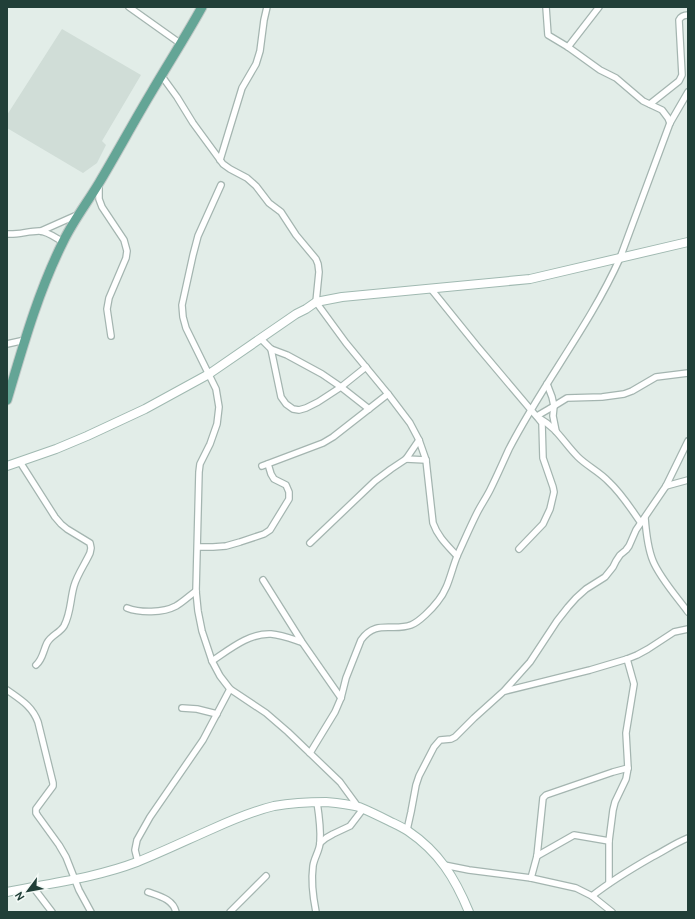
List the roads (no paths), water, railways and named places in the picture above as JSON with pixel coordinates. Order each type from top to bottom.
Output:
[{"type":"main road","points":[[7,400],[33,315],[45,282],[63,242],[202,7]]},
{"type":"street","points":[[129,7],[181,44]]},
{"type":"street","points":[[220,160],[242,88],[256,64],[260,51],[267,7]]},
{"type":"street","points":[[546,7],[548,36],[568,47],[600,70],[616,78],[643,101],[662,110],[670,123]]},
{"type":"street","points":[[568,47],[599,7]]},
{"type":"street","points":[[650,104],[679,81],[682,75],[679,20],[684,15],[688,15]]},
{"type":"street","points":[[161,75],[223,164],[247,178],[256,186],[269,203],[281,212],[296,235],[316,259],[319,272],[316,302],[346,343],[410,423],[419,440],[426,460],[433,523],[436,532],[457,556]]},
{"type":"street","points":[[310,753],[335,712],[341,698],[346,678],[364,636],[369,631],[378,628],[406,626],[415,623],[439,601],[476,514],[490,491],[509,449],[546,384],[607,286],[620,258],[670,123],[688,92]]},
{"type":"street","points":[[99,183],[99,199],[102,207],[124,240],[127,251],[126,258],[109,298],[107,309],[111,336]]},
{"type":"street","points":[[221,185],[198,236],[182,305],[182,317],[216,389],[219,407],[217,424],[210,444],[200,464],[199,472],[196,591],[202,631],[212,661],[220,676],[230,689],[266,713],[340,782],[361,808]]},
{"type":"street","points":[[7,234],[41,231],[79,214]]},
{"type":"street","points":[[41,231],[63,242]]},
{"type":"street","points":[[7,466],[68,444],[145,409],[209,374],[316,302],[342,297],[530,278],[688,242]]},
{"type":"street","points":[[431,289],[542,423],[543,458],[553,487],[553,501],[543,524],[519,549]]},
{"type":"street","points":[[261,339],[271,349],[287,355],[322,374],[341,387],[369,410]]},
{"type":"street","points":[[7,344],[25,340]]},
{"type":"street","points":[[271,349],[281,397],[286,404],[293,409],[300,410],[318,402],[341,387],[366,367]]},
{"type":"street","points":[[537,417],[567,398],[602,397],[624,394],[656,377],[688,373]]},
{"type":"street","points":[[546,384],[554,406],[553,416],[556,431]]},
{"type":"street","points":[[198,547],[213,547],[240,542],[264,534],[270,530],[289,499],[289,492],[286,485],[274,479],[265,465],[323,443],[369,410],[388,394]]},
{"type":"street","points":[[537,417],[556,431],[581,460],[610,482],[630,506],[641,523]]},
{"type":"street","points":[[310,543],[375,481],[406,459],[419,440]]},
{"type":"street","points":[[406,830],[412,812],[416,785],[419,776],[434,747],[440,740],[455,737],[504,691],[530,662],[568,607],[586,589],[605,577],[614,567],[616,561],[629,546],[636,530],[666,486],[688,441]]},
{"type":"street","points":[[406,459],[426,460]]},
{"type":"street","points":[[20,462],[61,524],[90,543],[91,548],[74,585],[66,623],[63,628],[46,644],[42,656],[36,665]]},
{"type":"street","points":[[666,486],[688,480]]},
{"type":"street","points":[[645,518],[653,560],[688,612]]},
{"type":"street","points":[[263,580],[302,642],[341,698]]},
{"type":"street","points":[[127,608],[136,611],[158,611],[168,609],[175,606],[196,591]]},
{"type":"street","points":[[504,691],[590,670],[627,659],[648,649],[674,632],[688,629]]},
{"type":"street","points":[[212,661],[234,646],[259,635],[271,634],[285,636],[302,642]]},
{"type":"street","points":[[608,883],[609,841],[614,806],[626,779],[628,768],[626,733],[634,684],[627,659]]},
{"type":"street","points":[[138,862],[135,850],[137,840],[150,817],[203,740],[230,689]]},
{"type":"street","points":[[7,690],[32,709],[38,722],[53,786],[36,809],[36,813],[66,857],[79,890],[91,912]]},
{"type":"street","points":[[182,708],[197,709],[217,714]]},
{"type":"street","points":[[531,878],[537,856],[543,798],[546,795],[628,768]]},
{"type":"street","points":[[7,892],[104,873],[138,862],[243,816],[273,807],[304,802],[317,802],[349,805],[361,808],[406,830],[425,845],[444,865],[458,887],[469,912]]},
{"type":"street","points":[[316,912],[312,882],[313,866],[320,843],[317,802]]},
{"type":"street","points":[[320,843],[350,826],[354,822],[361,808]]},
{"type":"street","points":[[537,856],[574,835],[609,841]]},
{"type":"street","points":[[592,896],[608,883],[669,847],[688,838]]},
{"type":"street","points":[[444,865],[468,870],[531,878],[576,888],[592,896],[610,911]]},
{"type":"street","points":[[230,912],[266,876]]},
{"type":"street","points":[[33,887],[52,912]]},
{"type":"street","points":[[148,892],[170,901],[176,912]]}]
